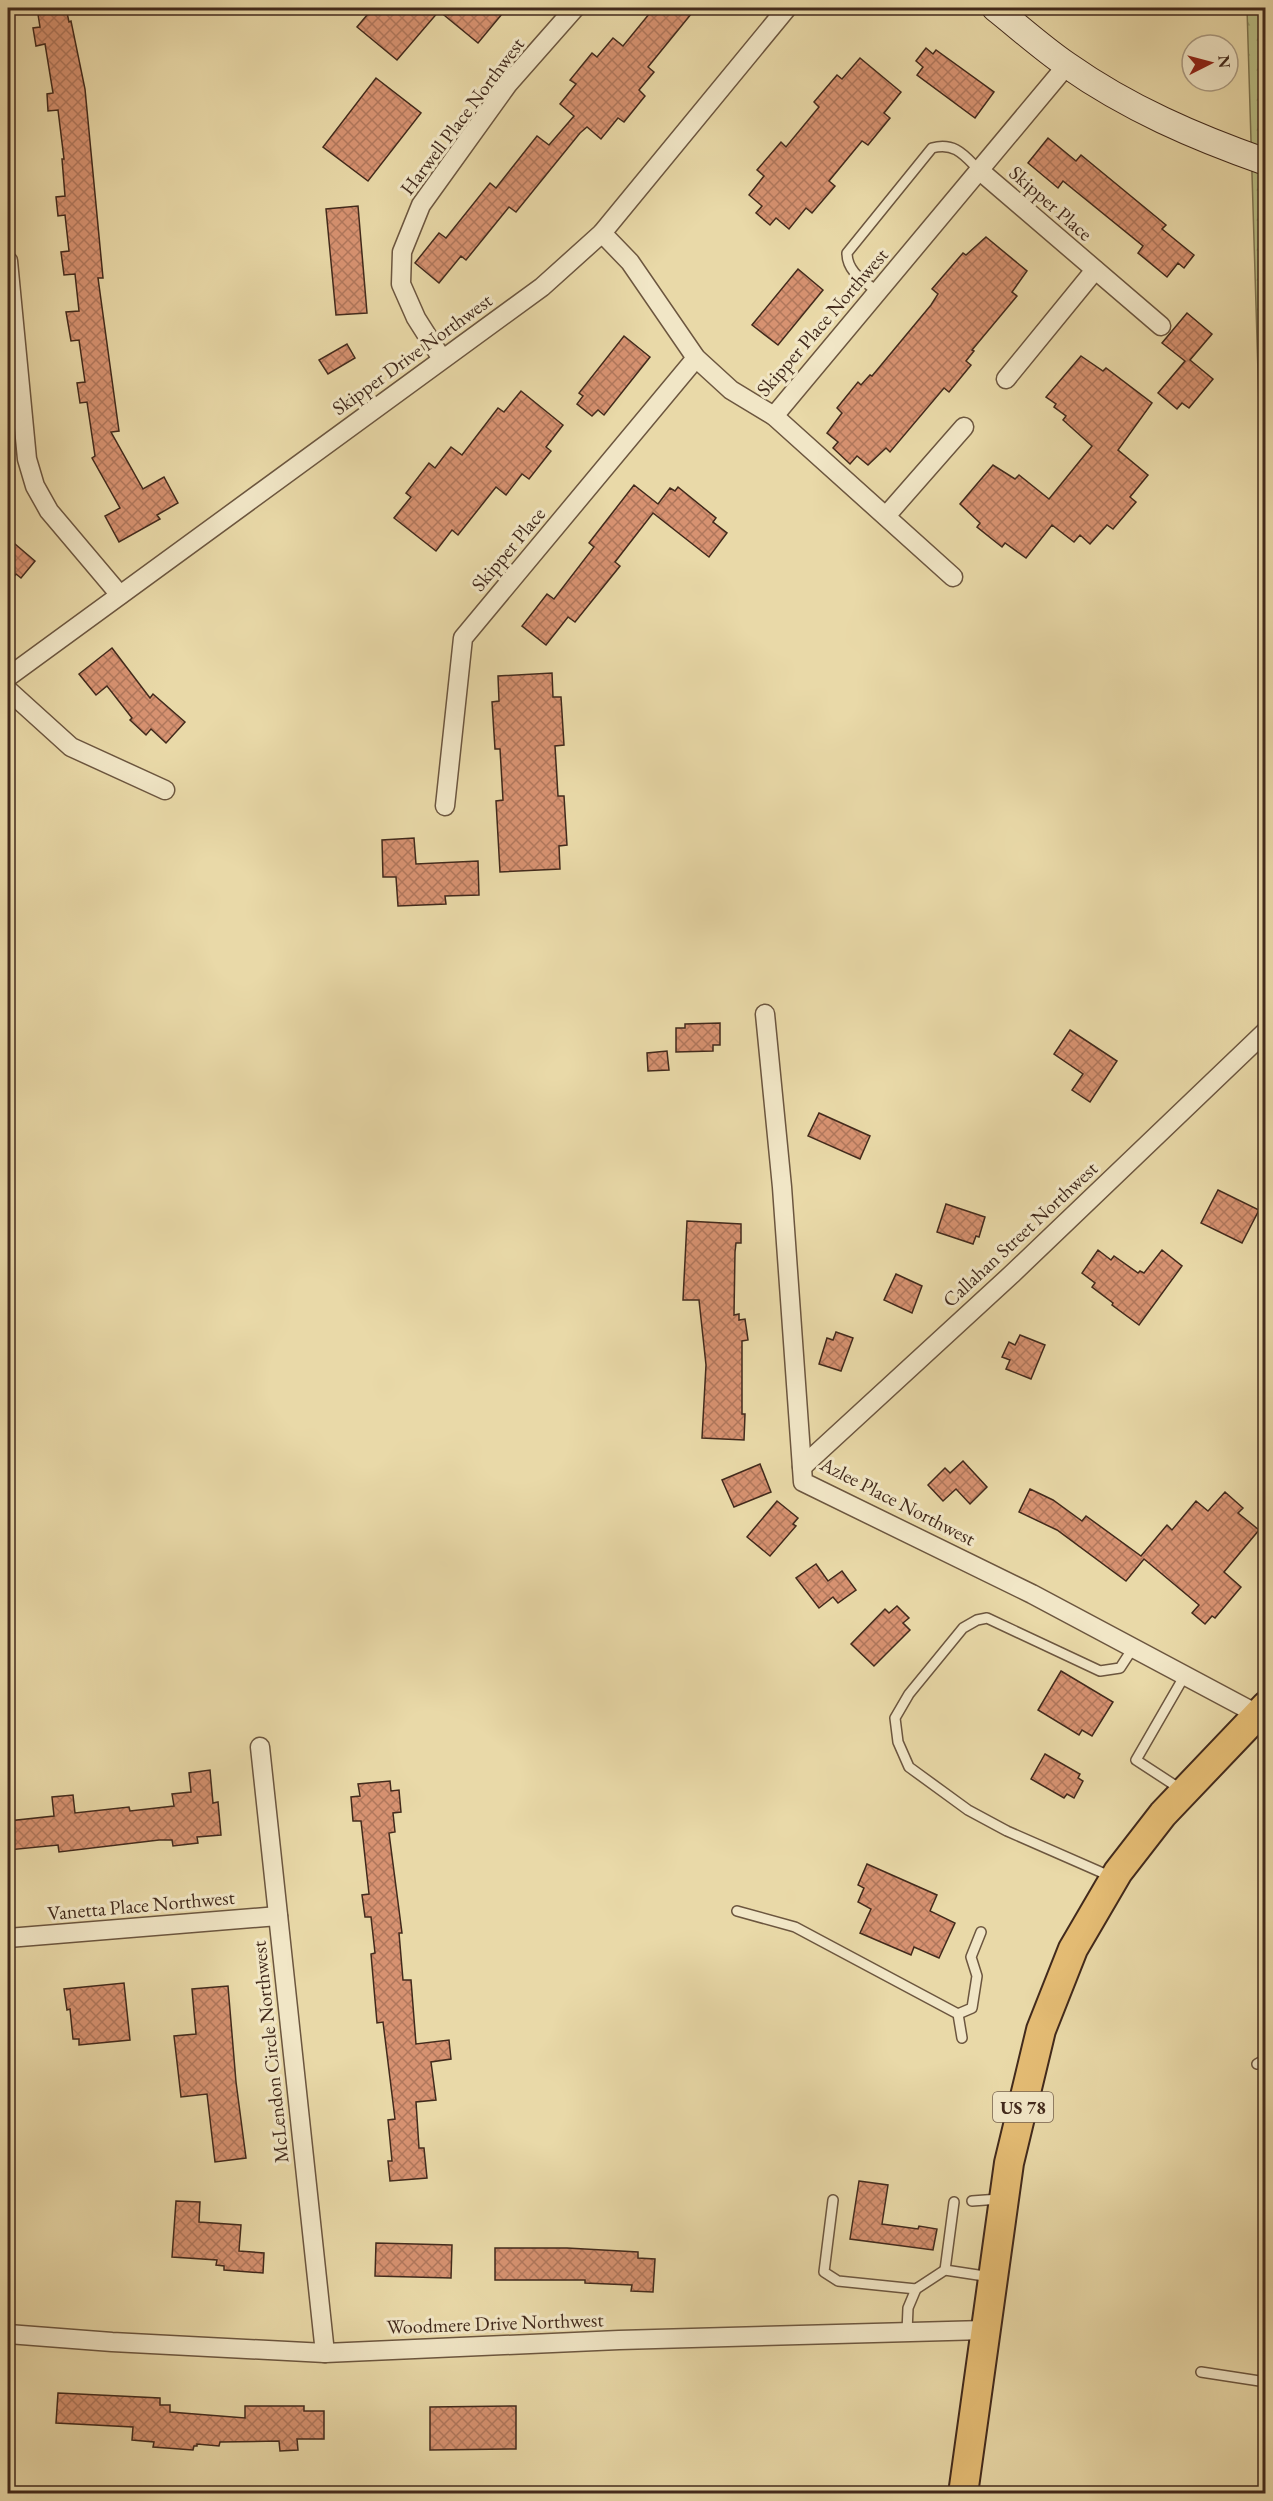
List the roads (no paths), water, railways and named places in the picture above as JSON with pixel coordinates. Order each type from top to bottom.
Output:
[{"type":"main road","name":"US 78","points":[[963,2493],[1009,2163],[1041,2030],[1073,1949],[1114,1878],[1162,1814],[1261,1710]]},
{"type":"street","name":"Harwell Place Northwest","points":[[442,359],[416,318],[401,284],[402,252],[421,205],[508,84],[576,8]]},
{"type":"street","name":"Skipper Drive Northwest","points":[[8,678],[542,287],[602,233],[787,8]]},
{"type":"street","points":[[995,8],[1066,65],[1137,109],[1202,139],[1266,162]]},
{"type":"street","name":"Skipper Place Northwest","points":[[602,233],[630,262],[696,358],[731,390],[774,417],[1066,65]]},
{"type":"street","name":"Skipper Place","points":[[979,170],[1161,326]]},
{"type":"street","points":[[8,261],[27,459],[35,486],[49,511],[120,595]]},
{"type":"street","name":"Skipper Place","points":[[1006,379],[1095,270]]},
{"type":"street","name":"Skipper Place","points":[[445,806],[463,638],[696,358]]},
{"type":"street","points":[[774,417],[953,576]]},
{"type":"street","points":[[886,516],[964,427]]},
{"type":"street","points":[[8,690],[71,747],[165,790]]},
{"type":"street","name":"Azlee Place Northwest","points":[[765,1014],[782,1187],[803,1482],[1032,1594],[1185,1675],[1261,1710]]},
{"type":"street","name":"Callahan Street Northwest","points":[[802,1467],[1012,1274],[1266,1031]]},
{"type":"street","name":"McLendon Circle Northwest","points":[[260,1747],[325,2353]]},
{"type":"street","name":"Vanetta Place Northwest","points":[[8,1938],[278,1916]]},
{"type":"street","name":"Woodmere Drive Northwest","points":[[8,2334],[112,2343],[325,2353],[619,2340],[985,2330]]},
{"type":"lane","points":[[878,292],[852,271],[847,262],[847,253],[932,148],[943,145],[953,147],[963,152],[979,170]]},
{"type":"lane","points":[[1114,1878],[968,1810],[917,1773],[909,1767],[898,1742],[895,1718],[909,1694],[963,1628],[977,1620],[987,1618],[1100,1671],[1120,1668],[1133,1648]]},
{"type":"lane","points":[[1184,1791],[1136,1760],[1185,1675]]},
{"type":"lane","points":[[737,1911],[795,1928],[958,2014]]},
{"type":"lane","points":[[958,2014],[972,2008],[977,1976],[971,1956],[981,1932]]},
{"type":"lane","points":[[958,2014],[962,2038]]},
{"type":"lane","points":[[972,2201],[1004,2199]]},
{"type":"lane","points":[[833,2200],[824,2272],[838,2281],[916,2289]]},
{"type":"lane","points":[[945,2270],[954,2202]]},
{"type":"lane","points":[[907,2332],[908,2308],[916,2289],[945,2270],[993,2277]]},
{"type":"lane","points":[[1201,2372],[1266,2382]]}]
